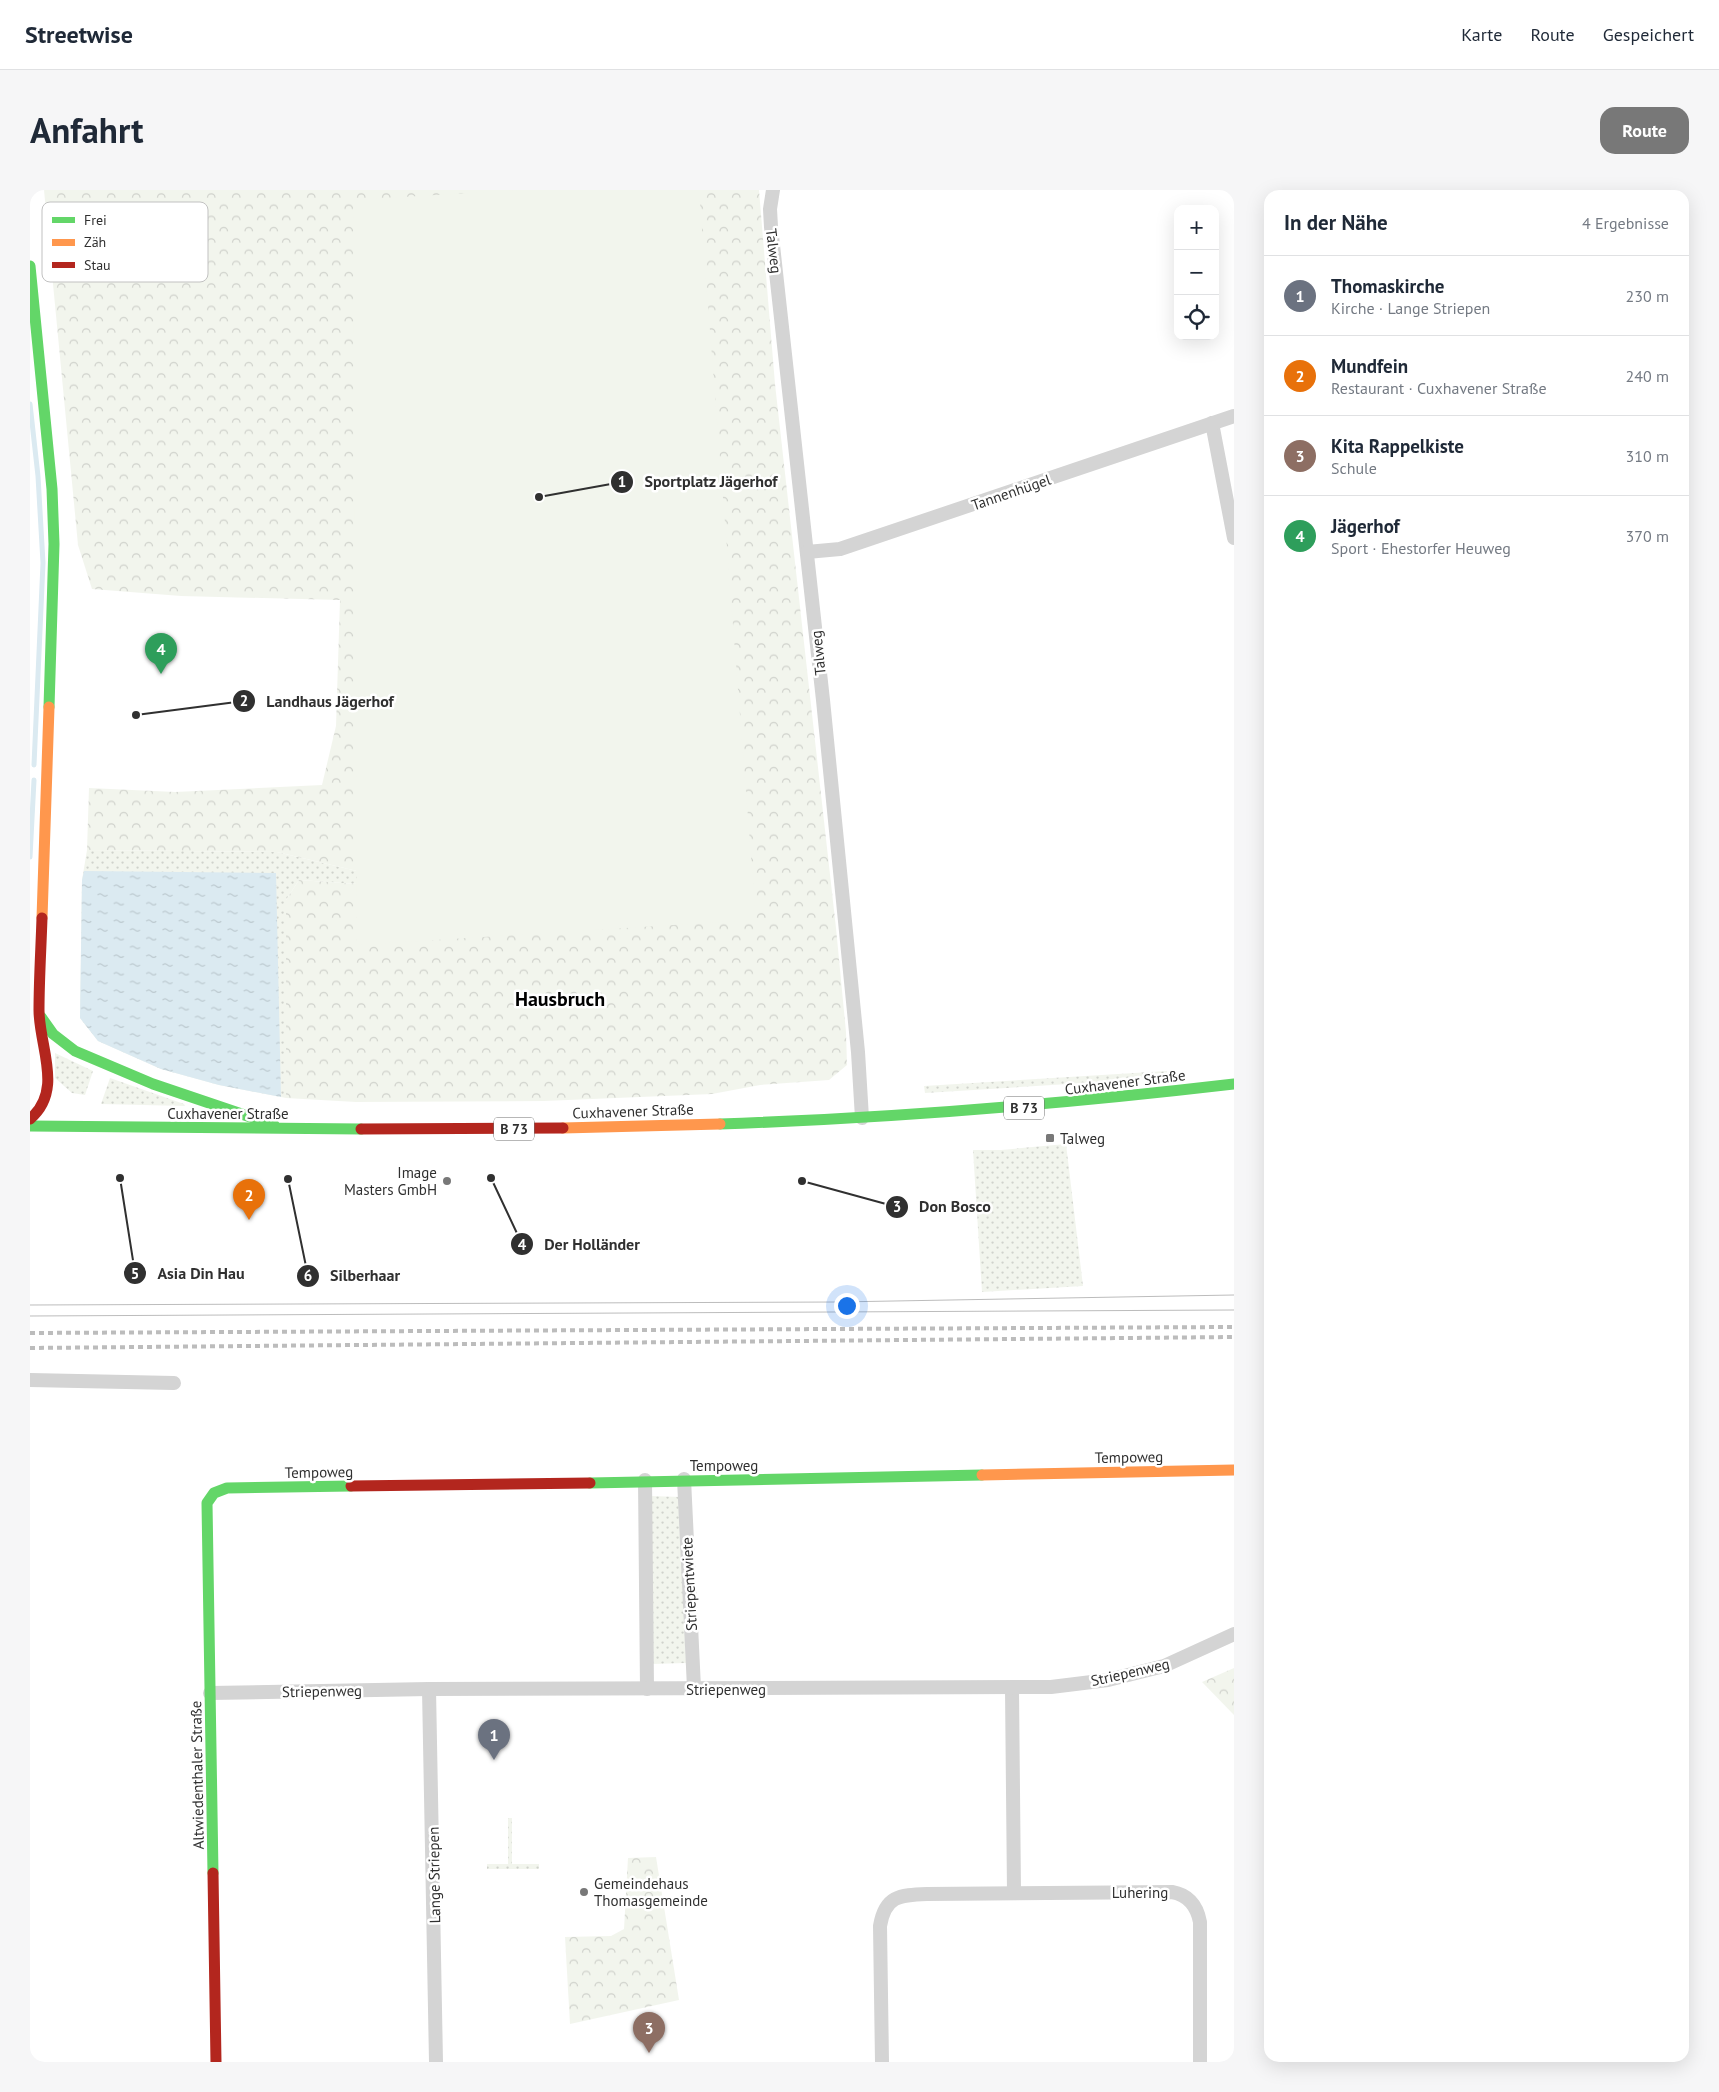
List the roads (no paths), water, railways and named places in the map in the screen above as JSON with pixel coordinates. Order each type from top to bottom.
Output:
[{"type":"main road","points":[[30,266],[52,489],[54,544],[39,1013],[47,1062],[46,1092],[44,1103],[30,1119]]},
{"type":"main road","points":[[30,1046],[39,1013]]},
{"type":"main road","points":[[39,1013],[53,1034],[75,1051],[153,1084],[284,1128]]},
{"type":"main road","name":"Cuxhavener Straße","points":[[30,1126],[499,1130],[862,1118],[1047,1106],[1234,1084]]},
{"type":"main road","name":"Tempoweg","points":[[215,1491],[227,1488],[684,1479],[797,1480],[1234,1470]]},
{"type":"main road","name":"Altwiedenthaler Straße","points":[[215,1491],[208,1500],[206,1513],[216,2062]]},
{"type":"street","name":"Talweg","points":[[773,190],[770,209],[771,227],[807,552],[858,1052],[862,1118]]},
{"type":"street","name":"Tannenhügel","points":[[807,552],[840,549],[1234,416]]},
{"type":"street","points":[[1212,423],[1234,538]]},
{"type":"street","points":[[30,1380],[174,1383]]},
{"type":"street","name":"Striepentwiete","points":[[684,1479],[694,1688]]},
{"type":"street","points":[[645,1480],[647,1689]]},
{"type":"street","name":"Striepenweg","points":[[210,1693],[429,1689],[1052,1687],[1108,1680],[1164,1666],[1234,1634]]},
{"type":"street","points":[[1012,1688],[1014,1892]]},
{"type":"street","name":"Lange Striepen","points":[[429,1689],[436,2062]]},
{"type":"street","name":"Luhering","points":[[882,2062],[880,1926],[884,1909],[889,1902],[906,1895],[1014,1892],[1172,1892],[1186,1897],[1195,1905],[1200,1922],[1200,2062]]},
{"type":"water","points":[[84,871],[276,873],[281,1097],[219,1085],[161,1069],[98,1041],[80,1018],[82,880]]},
{"type":"waterway","points":[[30,404],[38,476],[43,563],[34,765]]},
{"type":"waterway","points":[[30,857],[34,780]]},
{"type":"tram line","points":[[30,1305],[837,1302],[1234,1295]]},
{"type":"tram line","points":[[30,1316],[1234,1310]]},
{"type":"railway","points":[[30,1333],[1234,1327]]},
{"type":"railway","points":[[30,1348],[1234,1337]]},
{"type":"place","name":"Sportplatz Jägerhof","points":[[539,497]]},
{"type":"place","name":"Jägerhof","points":[[161,674]]},
{"type":"place","name":"Landhaus Jägerhof","points":[[136,715]]},
{"type":"place","name":"Talweg","points":[[1050,1138]]},
{"type":"place","name":"Asia Din Hau","points":[[120,1178]]},
{"type":"place","name":"Der Holländer","points":[[491,1178]]},
{"type":"place","name":"Silberhaar","points":[[288,1179]]},
{"type":"place","name":"Image Masters GmbH","points":[[447,1181]]},
{"type":"place","name":"Don Bosco","points":[[802,1181]]},
{"type":"place","name":"Mundfein","points":[[249,1220]]},
{"type":"place","name":"Thomaskirche","points":[[494,1760]]},
{"type":"place","name":"Gemeindehaus Thomasgemeinde","points":[[584,1892]]},
{"type":"place","name":"Kita Rappelkiste","points":[[649,2053]]},
{"type":"district","name":"Hausbruch","points":[[560,999]]}]
